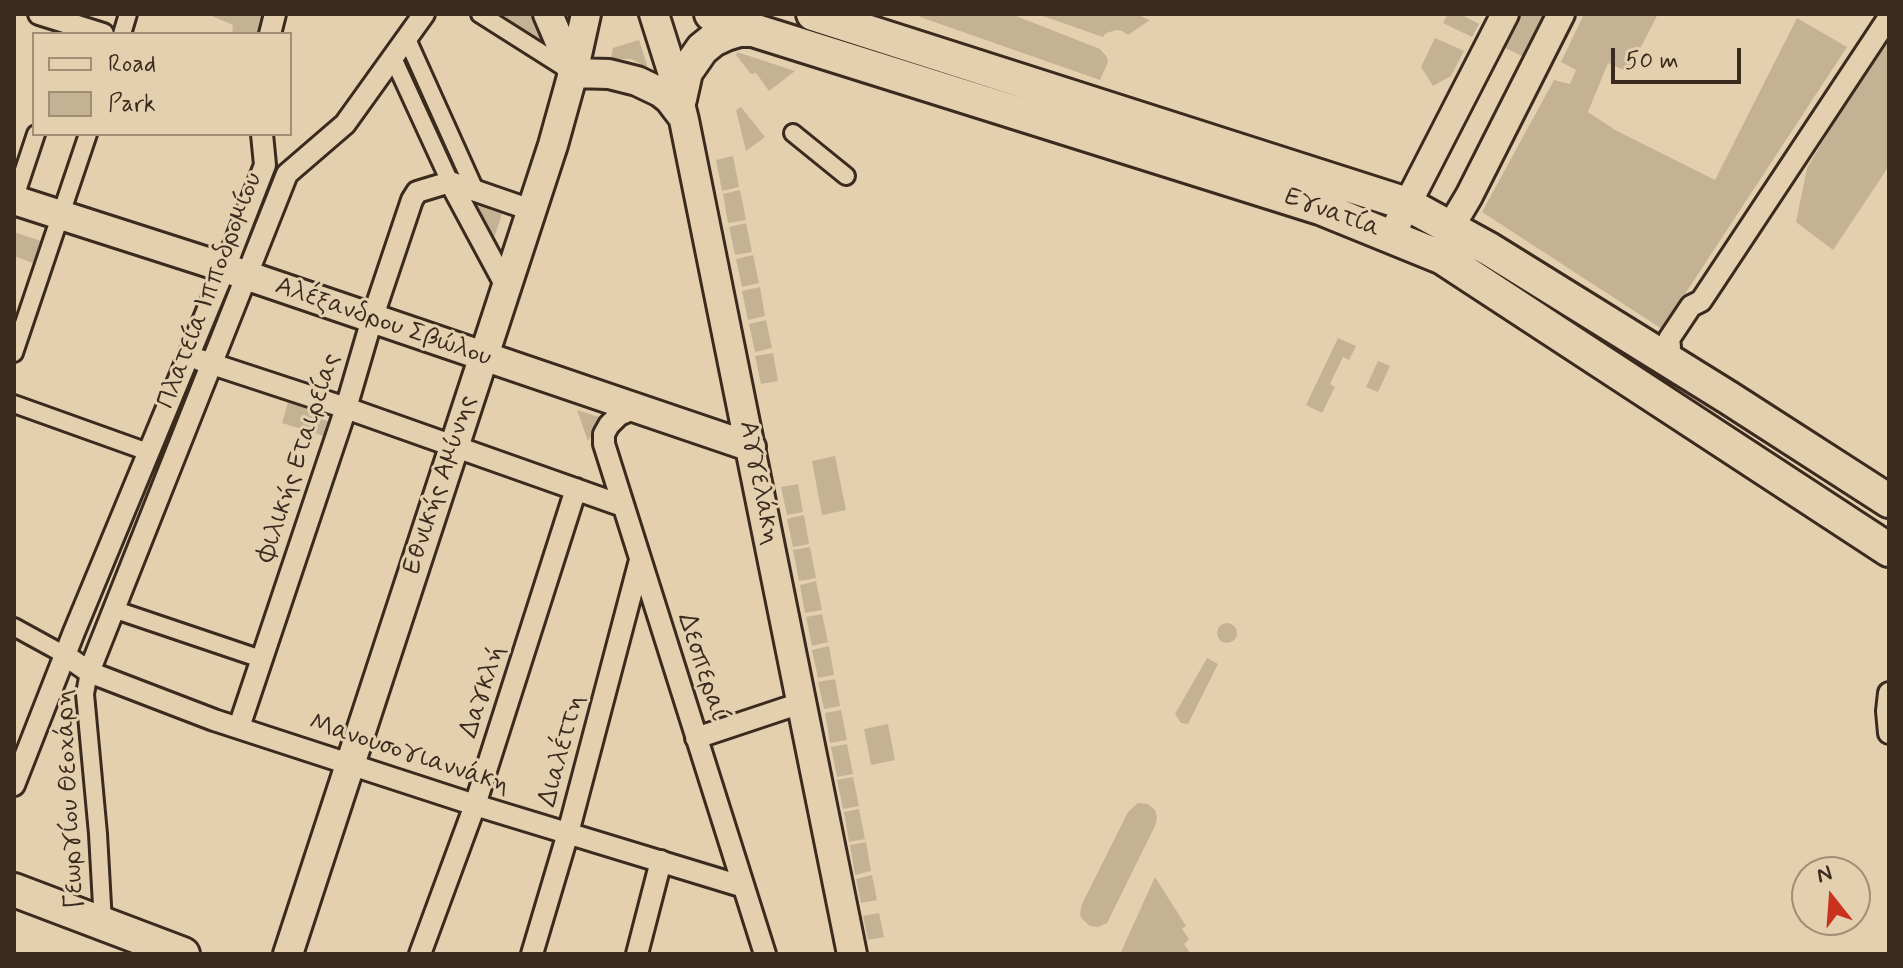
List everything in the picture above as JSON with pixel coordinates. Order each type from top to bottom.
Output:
[{"type":"main road","points":[[548,14],[573,73],[609,74],[637,81],[660,92],[682,109]]},
{"type":"main road","name":"Εθνικής Αμύνης","points":[[288,954],[553,145],[586,14]]},
{"type":"main road","name":"Αγγελάκη","points":[[654,14],[682,109],[852,954]]},
{"type":"main road","name":"Εγνατία","points":[[711,14],[753,30],[1320,208],[1391,236],[1489,249],[1666,352],[1889,501]]},
{"type":"main road","name":"Εγνατία","points":[[813,14],[1407,204],[1447,243],[1889,550]]},
{"type":"main road","points":[[682,109],[686,72],[702,49],[726,34],[753,30]]},
{"type":"main road","name":"Αλέξανδρου Σβώλου","points":[[14,200],[751,447]]},
{"type":"main road","points":[[14,890],[168,951]]},
{"type":"street","points":[[39,14],[97,32]]},
{"type":"street","points":[[287,174],[345,124],[424,14]]},
{"type":"street","points":[[480,14],[573,73]]},
{"type":"street","points":[[1391,236],[1505,14]]},
{"type":"street","points":[[1447,243],[1561,14]]},
{"type":"street","points":[[1666,352],[1669,339],[1691,306],[1701,301],[1889,17]]},
{"type":"street","points":[[407,39],[475,190]]},
{"type":"street","points":[[393,58],[450,182],[506,286]]},
{"type":"street","points":[[793,133],[846,176]]},
{"type":"street","points":[[14,200],[35,136]]},
{"type":"street","points":[[14,353],[87,136]]},
{"type":"street","points":[[262,136],[265,165]]},
{"type":"street","name":"Πλατεία Ιπποδρομίου","points":[[14,785],[188,356],[236,272],[287,174],[265,165],[236,272],[211,364],[89,672]]},
{"type":"street","points":[[450,182],[531,210]]},
{"type":"street","name":"Φιλικής Εταιρείας","points":[[239,727],[414,196],[430,187],[450,182]]},
{"type":"street","points":[[188,356],[623,506]]},
{"type":"street","points":[[14,404],[148,452]]},
{"type":"street","name":"Δεσπεραί","points":[[635,408],[626,411],[607,427],[604,437],[607,457],[765,954]]},
{"type":"street","name":"Δαγκλή","points":[[420,954],[475,805],[576,489]]},
{"type":"street","name":"Διαλέττη","points":[[532,954],[568,833],[640,560]]},
{"type":"street","points":[[113,609],[261,659]]},
{"type":"street","points":[[14,627],[65,655]]},
{"type":"street","name":"Μανουσογιαννάκη","points":[[65,655],[89,672],[214,720],[475,805],[744,887]]},
{"type":"street","name":"Γεωργίου Θεοχάρη","points":[[89,672],[85,694],[103,923]]},
{"type":"street","points":[[1889,693],[1889,733]]},
{"type":"street","points":[[696,738],[801,703]]},
{"type":"street","points":[[637,954],[661,861]]},
{"type":"green space","points":[[264,14],[259,32],[232,32],[233,25],[212,16]]},
{"type":"green space","points":[[490,14],[531,14],[546,46],[543,48]]},
{"type":"green space","points":[[921,14],[1011,14],[1100,49],[1108,62],[1100,80],[920,17]]},
{"type":"green space","points":[[1037,14],[1136,14],[1150,20],[1128,35],[1117,30],[1103,37]]},
{"type":"green space","points":[[1448,14],[1460,14],[1479,24],[1472,37],[1443,23]]},
{"type":"green space","points":[[1515,14],[1551,14],[1528,59],[1499,45]]},
{"type":"green space","points":[[1584,14],[1658,14],[1628,72],[1608,63],[1588,112],[1615,130],[1715,180],[1797,18],[1847,47],[1662,329],[1482,212],[1554,80],[1570,84],[1576,70],[1561,62]]},
{"type":"green space","points":[[1889,36],[1889,166],[1833,250],[1796,222],[1807,168]]},
{"type":"green space","points":[[1435,38],[1464,51],[1451,76],[1433,86],[1421,67]]},
{"type":"green space","points":[[639,40],[648,68],[631,59],[611,59],[613,48]]},
{"type":"green space","points":[[737,52],[795,71],[769,91],[756,73],[751,74],[736,55]]},
{"type":"green space","points":[[415,58],[470,180],[444,169],[401,76]]},
{"type":"green space","points":[[741,107],[765,137],[746,151],[736,110]]},
{"type":"green space","points":[[733,156],[739,187],[722,191],[716,160]]},
{"type":"green space","points":[[740,190],[746,220],[728,223],[723,194]]},
{"type":"green space","points":[[479,206],[502,214],[492,244],[475,210]]},
{"type":"green space","points":[[746,223],[752,252],[735,255],[729,227]]},
{"type":"green space","points":[[14,232],[41,241],[33,263],[14,256]]},
{"type":"green space","points":[[753,255],[759,283],[742,287],[736,259]]},
{"type":"green space","points":[[760,287],[765,316],[748,320],[742,291]]},
{"type":"green space","points":[[766,320],[772,348],[755,352],[749,324]]},
{"type":"green space","points":[[1338,338],[1356,346],[1349,360],[1343,357],[1330,384],[1335,387],[1322,413],[1306,405]]},
{"type":"green space","points":[[773,353],[778,381],[761,384],[755,356]]},
{"type":"green space","points":[[1378,361],[1390,366],[1378,392],[1366,387]]},
{"type":"green space","points":[[288,402],[326,414],[324,420],[329,421],[324,436],[282,423]]},
{"type":"green space","points":[[577,410],[602,418],[588,441]]},
{"type":"green space","points":[[835,456],[846,510],[822,515],[812,461]]},
{"type":"green space","points":[[798,484],[803,512],[787,515],[781,487]]},
{"type":"green space","points":[[804,515],[809,544],[793,547],[787,519]]},
{"type":"green space","points":[[810,547],[816,578],[799,581],[793,550]]},
{"type":"green space","points":[[816,581],[822,610],[805,613],[800,585]]},
{"type":"green space","points":[[822,614],[828,642],[812,646],[806,617]]},
{"type":"green space","points":[[1227,623],[1234,626],[1237,633],[1234,640],[1227,643],[1220,640],[1217,633],[1220,626]]},
{"type":"green space","points":[[829,646],[834,675],[818,678],[812,650]]},
{"type":"green space","points":[[1207,658],[1218,664],[1188,724],[1181,723],[1175,714]]},
{"type":"green space","points":[[835,679],[840,706],[824,709],[818,682]]},
{"type":"green space","points":[[841,710],[847,740],[830,743],[825,713]]},
{"type":"green space","points":[[888,724],[895,760],[871,765],[864,729]]},
{"type":"green space","points":[[847,744],[853,774],[837,777],[831,747]]},
{"type":"green space","points":[[853,777],[859,806],[843,809],[837,780]]},
{"type":"green space","points":[[1138,803],[1148,804],[1155,810],[1155,826],[1107,923],[1090,926],[1081,918],[1082,904],[1128,812]]},
{"type":"green space","points":[[859,809],[865,839],[849,842],[844,812]]},
{"type":"green space","points":[[866,842],[871,871],[855,875],[850,845]]},
{"type":"green space","points":[[872,875],[877,900],[861,903],[856,879]]},
{"type":"green space","points":[[1155,877],[1186,926],[1182,929],[1189,939],[1184,944],[1191,954],[1120,954]]},
{"type":"green space","points":[[879,913],[884,937],[868,940],[863,916]]}]
